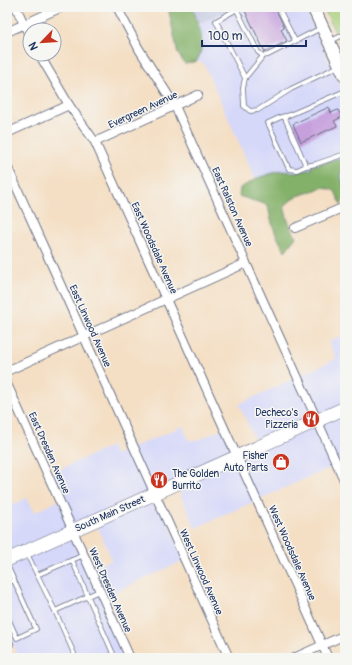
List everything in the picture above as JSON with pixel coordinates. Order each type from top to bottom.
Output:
[{"type":"main road","points":[[313,7],[343,71]]},
{"type":"main road","name":"South Main Street","points":[[7,560],[345,408]]},
{"type":"street","points":[[16,7],[23,22]]},
{"type":"street","points":[[28,22],[62,7]]},
{"type":"street","name":"East Ralston Avenue","points":[[117,7],[139,49],[175,106],[345,482]]},
{"type":"street","points":[[7,32],[22,25]]},
{"type":"street","name":"East Woodsdale Avenue","points":[[44,62],[69,105],[95,142],[237,456]]},
{"type":"street","name":"Evergreen Avenue","points":[[95,142],[198,95]]},
{"type":"street","points":[[7,133],[69,105]]},
{"type":"street","name":"East Linwood Avenue","points":[[7,166],[155,493]]},
{"type":"street","points":[[295,228],[345,208]]},
{"type":"street","points":[[7,371],[246,263]]},
{"type":"street","name":"East Dresden Avenue","points":[[7,384],[73,530]]},
{"type":"street","name":"West Woodsdale Avenue","points":[[237,456],[328,658]]},
{"type":"street","name":"West Linwood Avenue","points":[[155,493],[229,658]]},
{"type":"street","name":"West Dresden Avenue","points":[[73,530],[130,658]]},
{"type":"street","points":[[294,658],[345,635]]},
{"type":"lane","points":[[240,7],[238,12],[258,52],[263,56]]},
{"type":"lane","points":[[240,7],[216,21],[245,78]]},
{"type":"lane","points":[[278,7],[294,41]]},
{"type":"lane","points":[[322,27],[268,55],[263,56],[245,78],[243,88],[244,106],[250,111],[258,110],[291,89],[343,71]]},
{"type":"lane","points":[[329,42],[345,34]]},
{"type":"lane","points":[[345,91],[268,123],[289,169],[297,170],[345,154]]},
{"type":"lane","points":[[284,116],[306,166]]},
{"type":"lane","points":[[26,552],[76,658]]},
{"type":"lane","points":[[37,575],[84,555]]},
{"type":"lane","points":[[72,560],[115,658]]},
{"type":"lane","points":[[7,564],[36,630],[17,638],[7,616]]},
{"type":"lane","points":[[7,583],[14,580]]},
{"type":"lane","points":[[55,611],[99,591]]},
{"type":"shaded area","points":[[192,7],[233,7],[199,24]]},
{"type":"shaded area","points":[[233,7],[304,7],[345,96],[345,192],[338,176],[311,166],[312,169],[297,172],[280,171],[255,179],[204,64],[197,61],[201,53],[203,41],[199,24]]},
{"type":"shaded area","points":[[345,334],[345,461],[195,528],[176,484],[155,493],[185,560],[102,598],[130,658],[19,658],[7,631],[7,507],[27,498],[35,512],[60,500],[48,475],[111,446],[115,455],[183,426],[189,440],[198,440],[224,428],[237,456],[258,447],[239,404],[336,359],[329,342]],"holes":[[[95,521],[112,560],[90,569],[73,530]]]},
{"type":"green space","points":[[168,7],[192,7],[202,41],[200,54],[197,61],[185,64],[178,54]]},
{"type":"green space","points":[[323,7],[345,7],[345,53]]},
{"type":"green space","points":[[339,158],[342,163],[341,175],[345,196],[341,205],[335,191],[324,187],[295,197],[284,206],[288,221],[296,237],[285,251],[274,229],[268,205],[239,196],[240,188],[260,177],[280,171],[297,172],[312,169],[311,166]]},
{"type":"building","points":[[249,7],[271,7],[273,11],[276,10],[284,27],[281,29],[287,41],[265,52],[244,9]]},
{"type":"building","points":[[329,107],[331,113],[338,110],[342,117],[334,121],[337,126],[301,142],[293,124]]},
{"type":"place","name":"Decheco's Pizzeria","points":[[311,419]]},
{"type":"place","name":"Fisher Auto Parts","points":[[281,462]]},
{"type":"place","name":"The Golden Burrito","points":[[159,480]]}]
